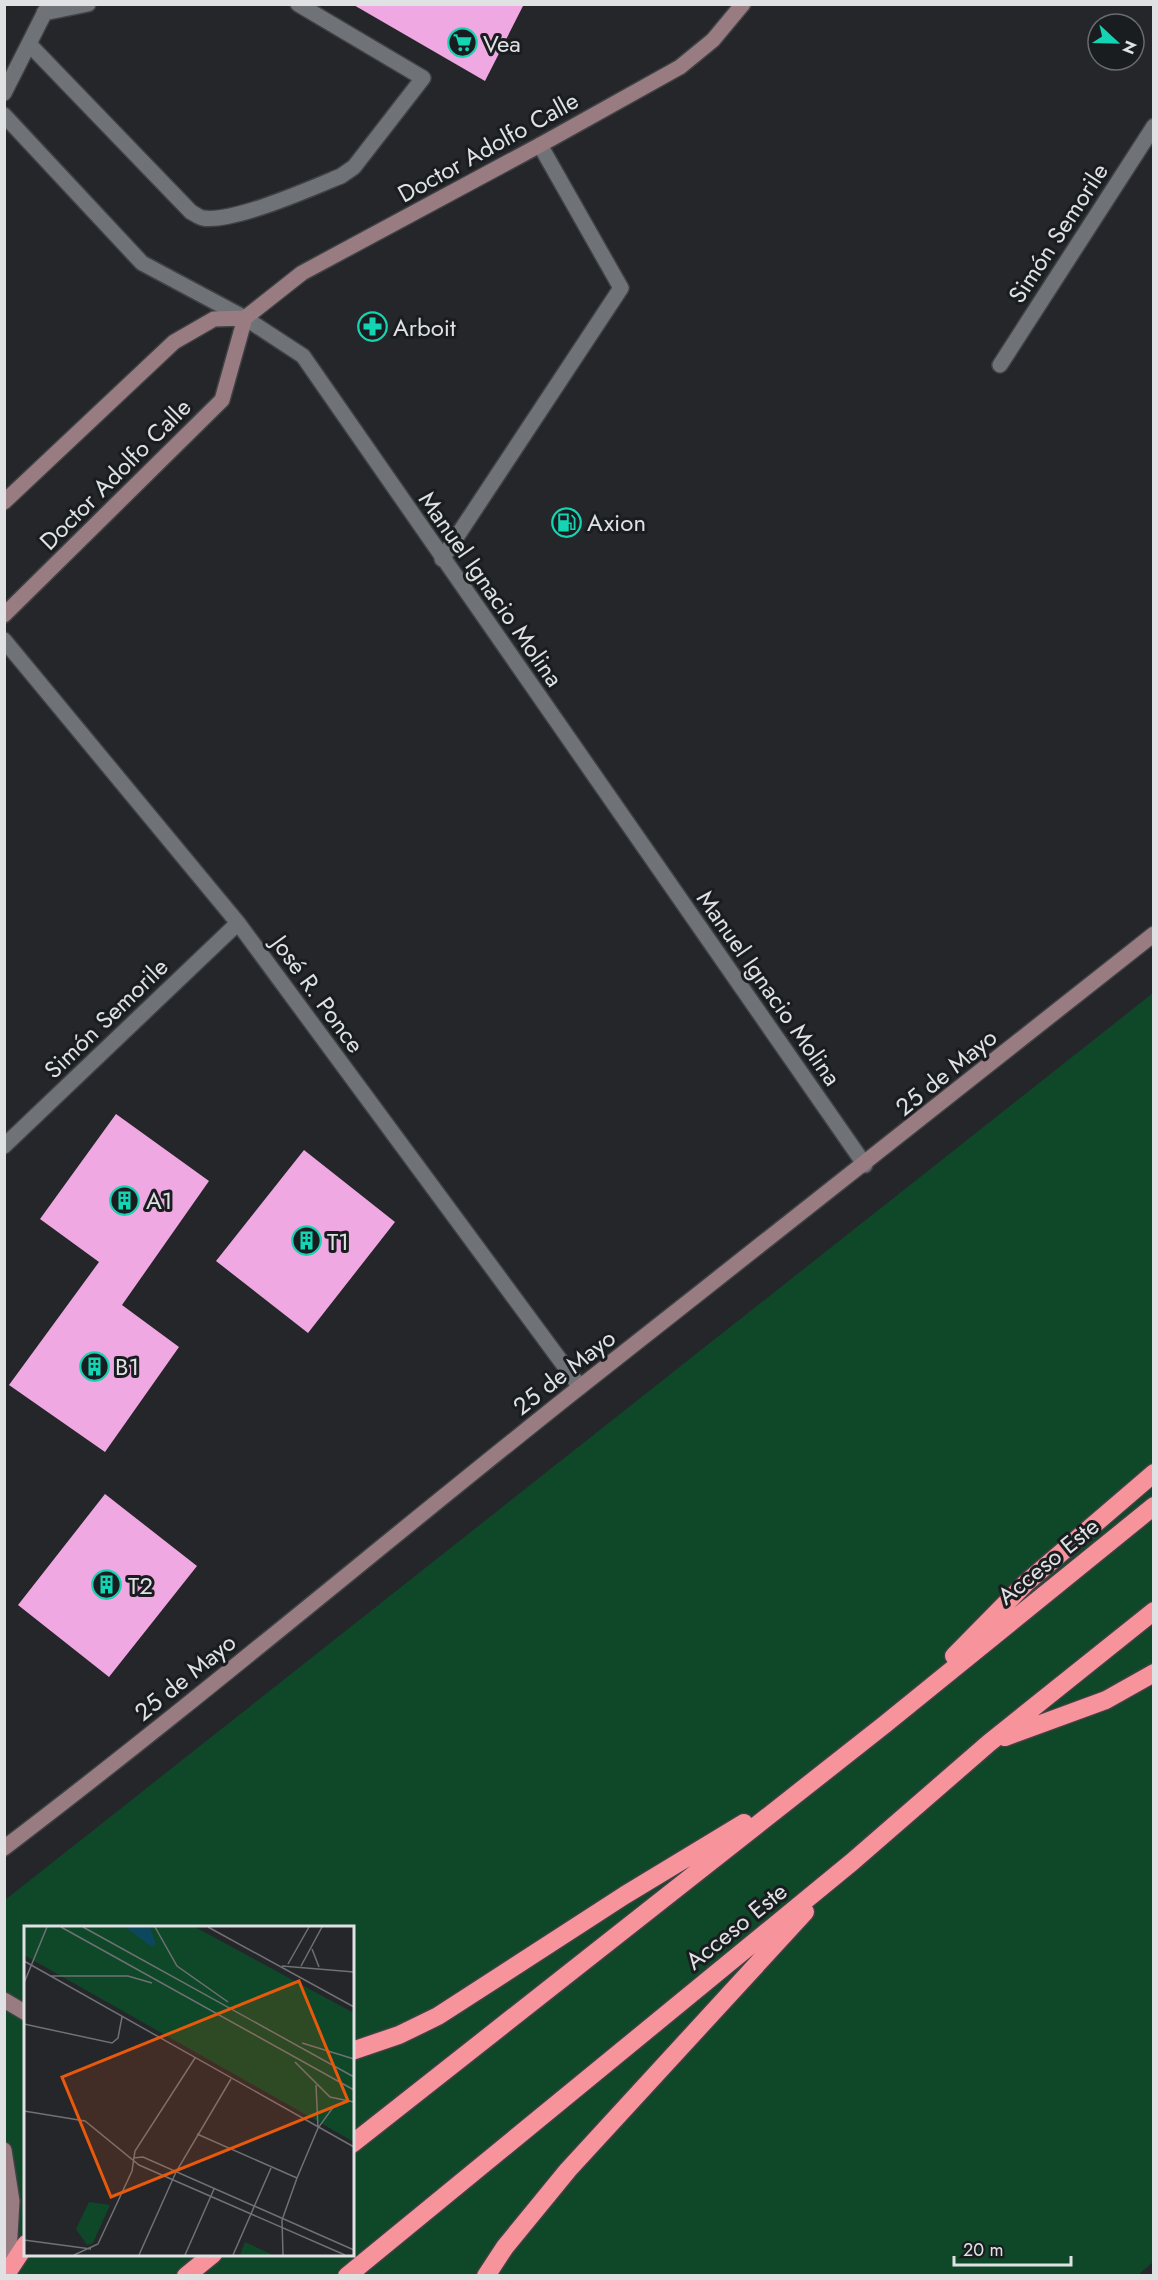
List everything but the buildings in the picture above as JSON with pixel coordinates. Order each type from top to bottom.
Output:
[{"type":"highway","points":[[884,1725],[1026,1583],[1154,1473]]},
{"type":"highway","name":"Acceso Este","points":[[354,2142],[884,1725],[1154,1506]]},
{"type":"highway","name":"Acceso Este","points":[[347,2276],[852,1862],[989,1743],[1154,1611]]},
{"type":"highway","points":[[989,1743],[1106,1700],[1154,1673]]},
{"type":"highway","points":[[354,2050],[399,2035],[438,2016],[625,1895],[812,1782]]},
{"type":"highway","points":[[486,2276],[505,2247],[568,2169],[852,1862]]},
{"type":"highway","points":[[6,2273],[24,2247]]},
{"type":"highway","points":[[186,2276],[211,2256]]},
{"type":"street","points":[[4,93],[46,9],[88,4]]},
{"type":"street","points":[[29,44],[191,212],[203,219],[217,217],[236,214],[341,176],[354,167],[423,78],[298,4]]},
{"type":"street","name":"Doctor Adolfo Calle","points":[[4,615],[222,400],[245,318],[302,273],[540,146],[680,67],[713,40],[743,4]]},
{"type":"street","name":"Manuel Ignacio Molina","points":[[4,115],[142,263],[245,318],[303,356],[865,1165]]},
{"type":"street","name":"Simón Semorile","points":[[1000,365],[1154,126]]},
{"type":"street","points":[[442,559],[621,288],[540,146]]},
{"type":"street","points":[[4,502],[174,342],[214,319],[245,318]]},
{"type":"street","name":"José R. Ponce","points":[[4,640],[238,923],[580,1387]]},
{"type":"street","name":"Simón Semorile","points":[[4,1146],[238,923]]},
{"type":"street","name":"25 de Mayo","points":[[4,1848],[104,1772],[580,1387],[865,1165],[1154,934]]},
{"type":"street","points":[[4,2000],[24,2012]]},
{"type":"street","points":[[4,2150],[12,2201],[6,2273]]},
{"type":"green space","points":[[1153,993],[1153,2262],[1137,2276],[5,2276],[5,1900]]},
{"type":"place","name":"Vea","points":[[462,43]]},
{"type":"place","name":"Arboit","points":[[372,327]]},
{"type":"place","name":"Axion","points":[[566,522]]},
{"type":"place","name":"A1","points":[[125,1200]]},
{"type":"place","name":"T1","points":[[306,1241]]},
{"type":"place","name":"B1","points":[[94,1366]]},
{"type":"place","name":"T2","points":[[107,1585]]}]
